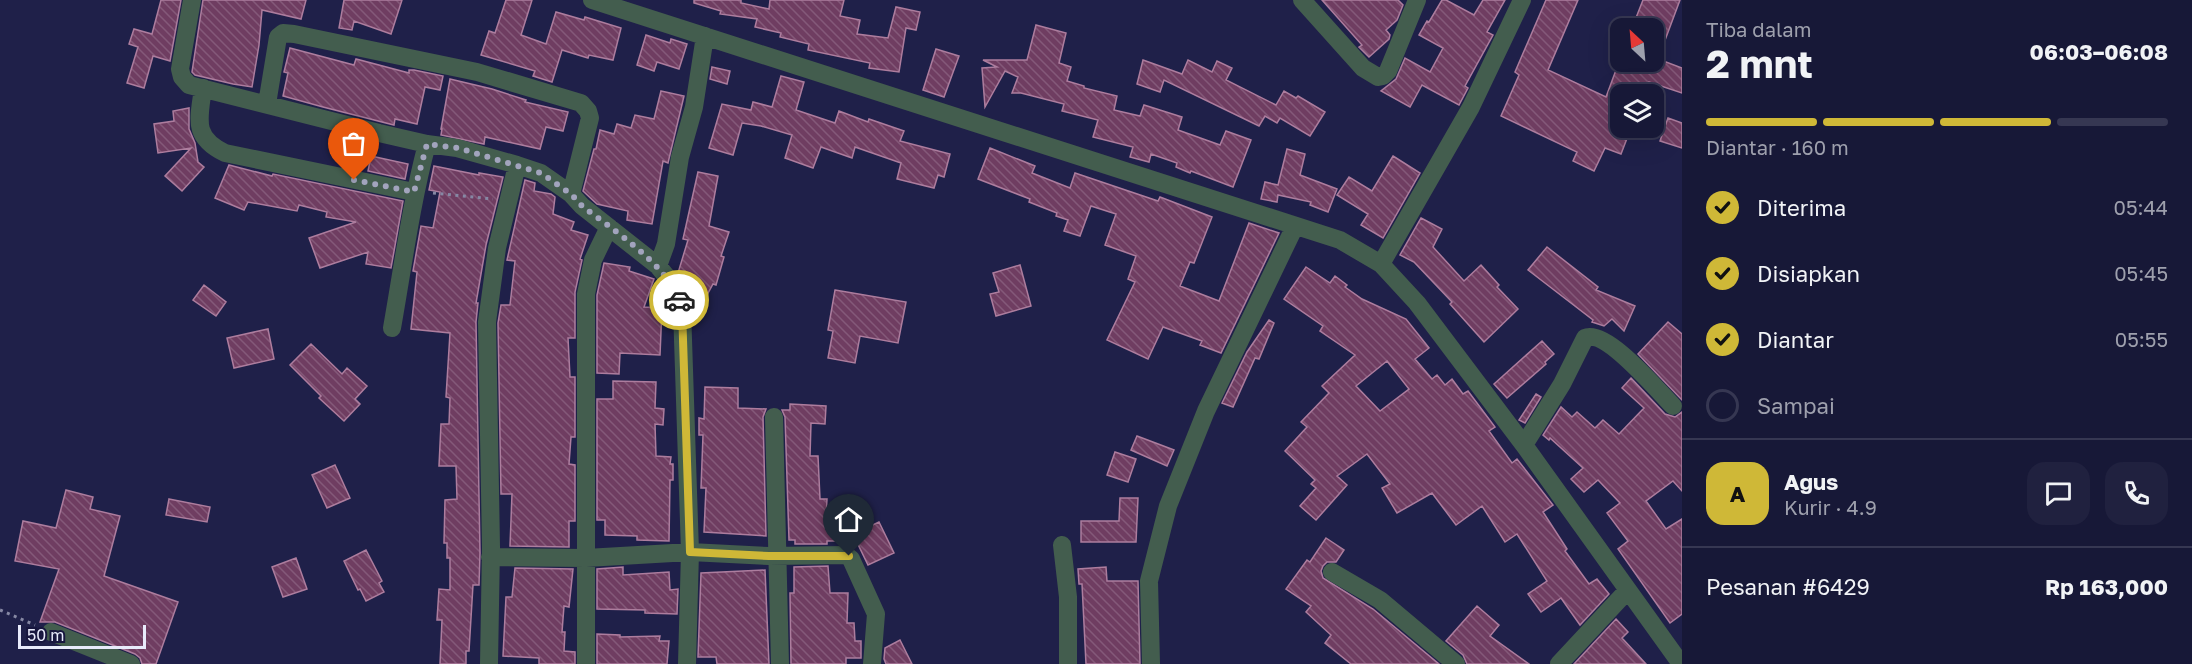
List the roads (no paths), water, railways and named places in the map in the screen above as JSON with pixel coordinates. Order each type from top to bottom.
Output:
[{"type":"street","points":[[192,0],[180,69],[182,77],[202,95],[267,104],[427,144],[458,148],[541,173],[571,194],[582,206],[658,266],[675,287],[682,309],[690,552],[687,664]]},
{"type":"street","points":[[592,0],[1340,240],[1381,264],[1417,303],[1524,445],[1681,664]]},
{"type":"street","points":[[1302,0],[1363,68],[1378,77],[1388,71],[1413,3]]},
{"type":"street","points":[[1381,264],[1471,107],[1522,0]]},
{"type":"street","points":[[267,104],[278,37],[283,33],[477,72],[581,103],[588,111],[591,118],[571,194]]},
{"type":"street","points":[[658,266],[666,244],[680,157],[694,107],[705,36]]},
{"type":"street","points":[[202,95],[199,120],[203,135],[213,147],[225,153],[414,192]]},
{"type":"street","points":[[392,328],[409,238],[414,192],[427,144]]},
{"type":"street","points":[[489,664],[488,322],[497,248],[517,165]]},
{"type":"street","points":[[586,664],[586,294],[593,260],[609,226]]},
{"type":"street","points":[[1150,664],[1149,581],[1168,506],[1206,411],[1295,226]]},
{"type":"street","points":[[1524,445],[1562,384],[1585,338],[1590,336],[1611,345],[1626,357],[1673,406]]},
{"type":"street","points":[[774,417],[780,664]]},
{"type":"street","points":[[1062,545],[1068,597],[1068,664]]},
{"type":"street","points":[[490,557],[586,558],[690,552],[777,556],[849,556],[876,614],[872,664]]},
{"type":"street","points":[[1332,572],[1380,600],[1456,664]]},
{"type":"street","points":[[1559,664],[1627,591]]},
{"type":"street","points":[[51,632],[131,664]]}]
